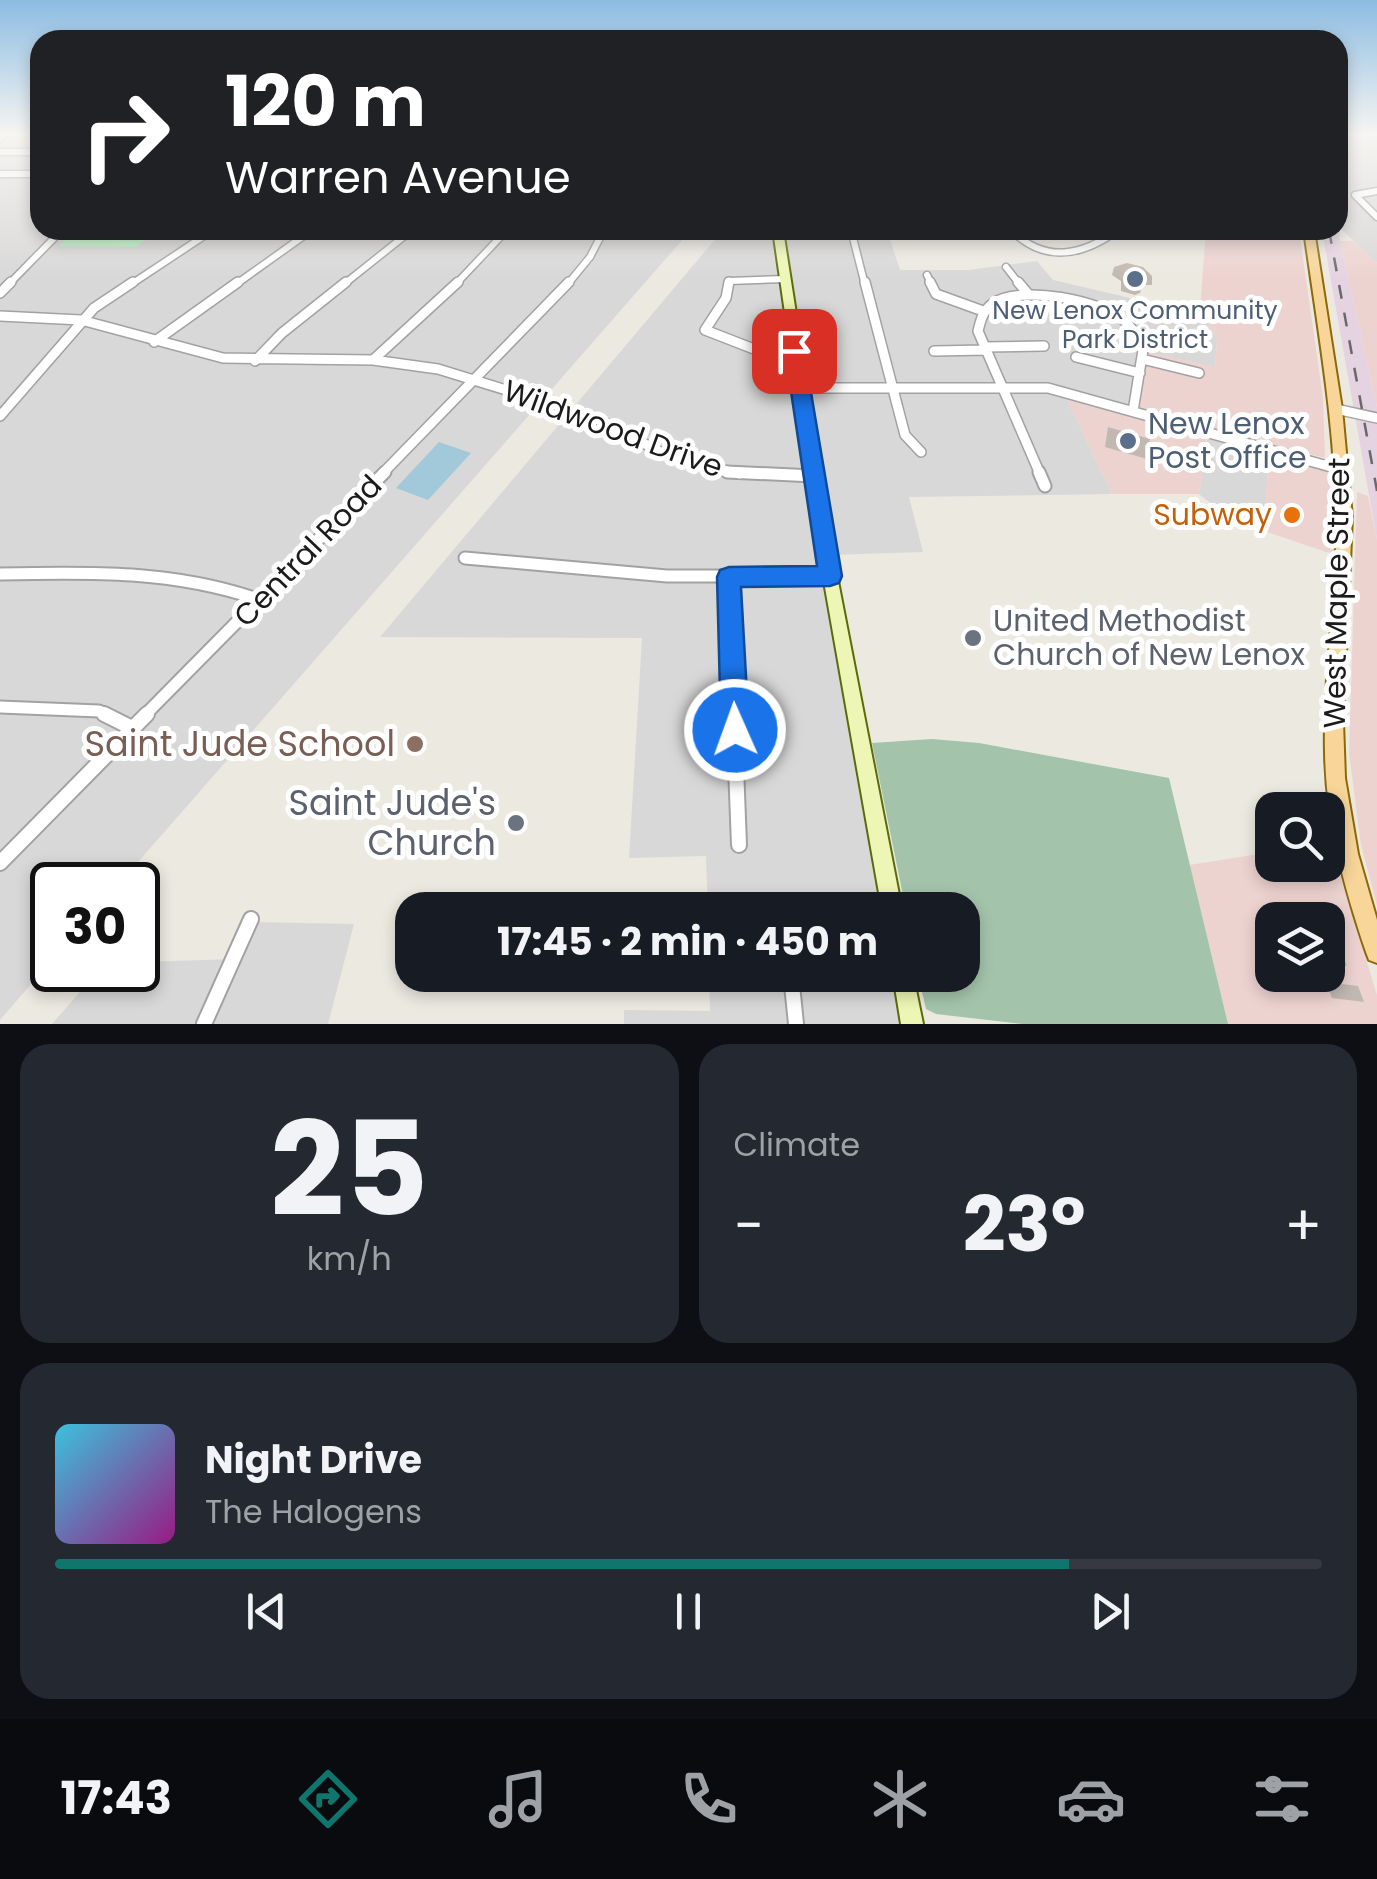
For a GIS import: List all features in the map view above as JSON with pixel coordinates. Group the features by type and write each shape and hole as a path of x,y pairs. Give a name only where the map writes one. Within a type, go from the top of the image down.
{"main road":[{"name":"West Maple Street","path":"1310,240 1342,470 1344,547 1336,662 1337,790 1354,876 1377,952"}],"street":[{"path":"1377,191 1354,195 1377,217"},
{"path":"0,293 52,240"},
{"path":"0,416 81,320 113,294 198,240"},
{"path":"154,342 298,240"},
{"path":"256,361 282,333 399,240"},
{"path":"373,360 480,263 500,240"},
{"name":"Central Road","path":"0,863 578,274 598,240"},
{"path":"779,240 830,576 889,892"},
{"path":"854,240 909,444 921,452"},
{"path":"1019,240 1034,250 1067,254 1090,249 1103,240"},
{"path":"1006,267 1028,295"},
{"path":"927,275 936,294 983,311"},
{"path":"785,279 728,281 726,298 705,330 754,349 794,351"},
{"path":"1045,486 978,331 983,311 1002,297 1028,295 1055,298 1120,318 1140,344 1142,359 1133,411"},
{"name":"Wildwood Drive","path":"0,316 81,320 206,356 256,361 373,360 476,379 594,417 664,454 695,464 738,474 814,476"},
{"path":"934,351 1044,346"},
{"path":"1076,357 1140,373"},
{"path":"1142,359 1199,373"},
{"path":"800,388 1048,388 1342,470"},
{"path":"1336,410 1377,418"},
{"path":"465,558 667,576 830,576"},
{"path":"0,574 168,573 260,600"},
{"path":"729,577 740,845"},
{"path":"0,707 99,710 134,729"},
{"path":"204,1024 251,918"},
{"path":"793,992 796,1024"},
{"path":"906,992 912,1024"}],"shaded area":[{"path":"0,183 30,183 30,240 682,240 138,862 30,862 30,985 0,1020"},
{"path":"1348,183 1377,183 1377,263 1348,236"},
{"path":"715,240 778,240 885,892 707,892 706,856 629,858 642,638 380,637"},
{"path":"781,240 890,240 900,270 968,270 1037,261 1053,280 1203,315 1217,339 1215,367 1131,409 1064,390 802,387"},
{"path":"1205,240 1300,240 1323,398 1325,458 1131,409 1140,350 1215,367 1217,339 1200,309"},
{"path":"1324,240 1340,240 1377,407 1377,540"},
{"path":"1340,241 1354,241 1377,263 1377,407"},
{"path":"1024,387 1064,393 1112,494 909,497 923,552 829,555 802,389"},
{"path":"1064,393 1208,433 1199,494 1112,494"},
{"path":"1208,433 1269,450 1264,531 1239,526 1199,494"},
{"path":"1269,450 1339,471 1341,557 1264,531"},
{"path":"1357,492 1368,496 1377,540 1377,906 1361,845 1349,753"},
{"path":"1255,855 1255,882 1342,882 1377,995 1377,1024 1228,1024 1189,865"},
{"path":"253,922 354,924 328,1024 52,1024 80,992 160,992 160,961 237,959"},
{"path":"709,992 901,992 907,1024 624,1024 624,1010 710,1011"}],"green space":[{"path":"65,240 145,240 136,247 59,246"},
{"path":"932,739 979,743 1169,778 1228,1024 1022,1024 936,1014 926,1009 922,992 980,992 980,892 902,892 872,743"}],"water":[{"path":"439,442 471,453 428,500 396,488"}],"building":[{"name":"New Lenox Community Park District","path":"1127,263 1143,267 1152,276 1152,285 1142,285 1135,295 1121,291 1121,281 1112,275 1114,267"},
{"name":"New Lenox Post Office","path":"1108,427 1150,439 1149,443 1159,446 1159,457 1148,454 1147,459 1105,447"},
{"path":"1345,984 1358,986 1364,1002 1332,998 1330,992 1345,992"}],"railway":[{"path":"1331,240 1377,491"}],"place":[{"name":"New Lenox Community Park District","path":"1135,279"},
{"name":"New Lenox Post Office","path":"1128,441"},
{"name":"Subway","path":"1292,515"},
{"name":"United Methodist Church of New Lenox","path":"973,638"},
{"name":"Saint Jude School","path":"415,744"},
{"name":"Saint Jude's Church","path":"516,823"}],"route":[{"path":"735,730 729,577 830,576 794,351"}]}
